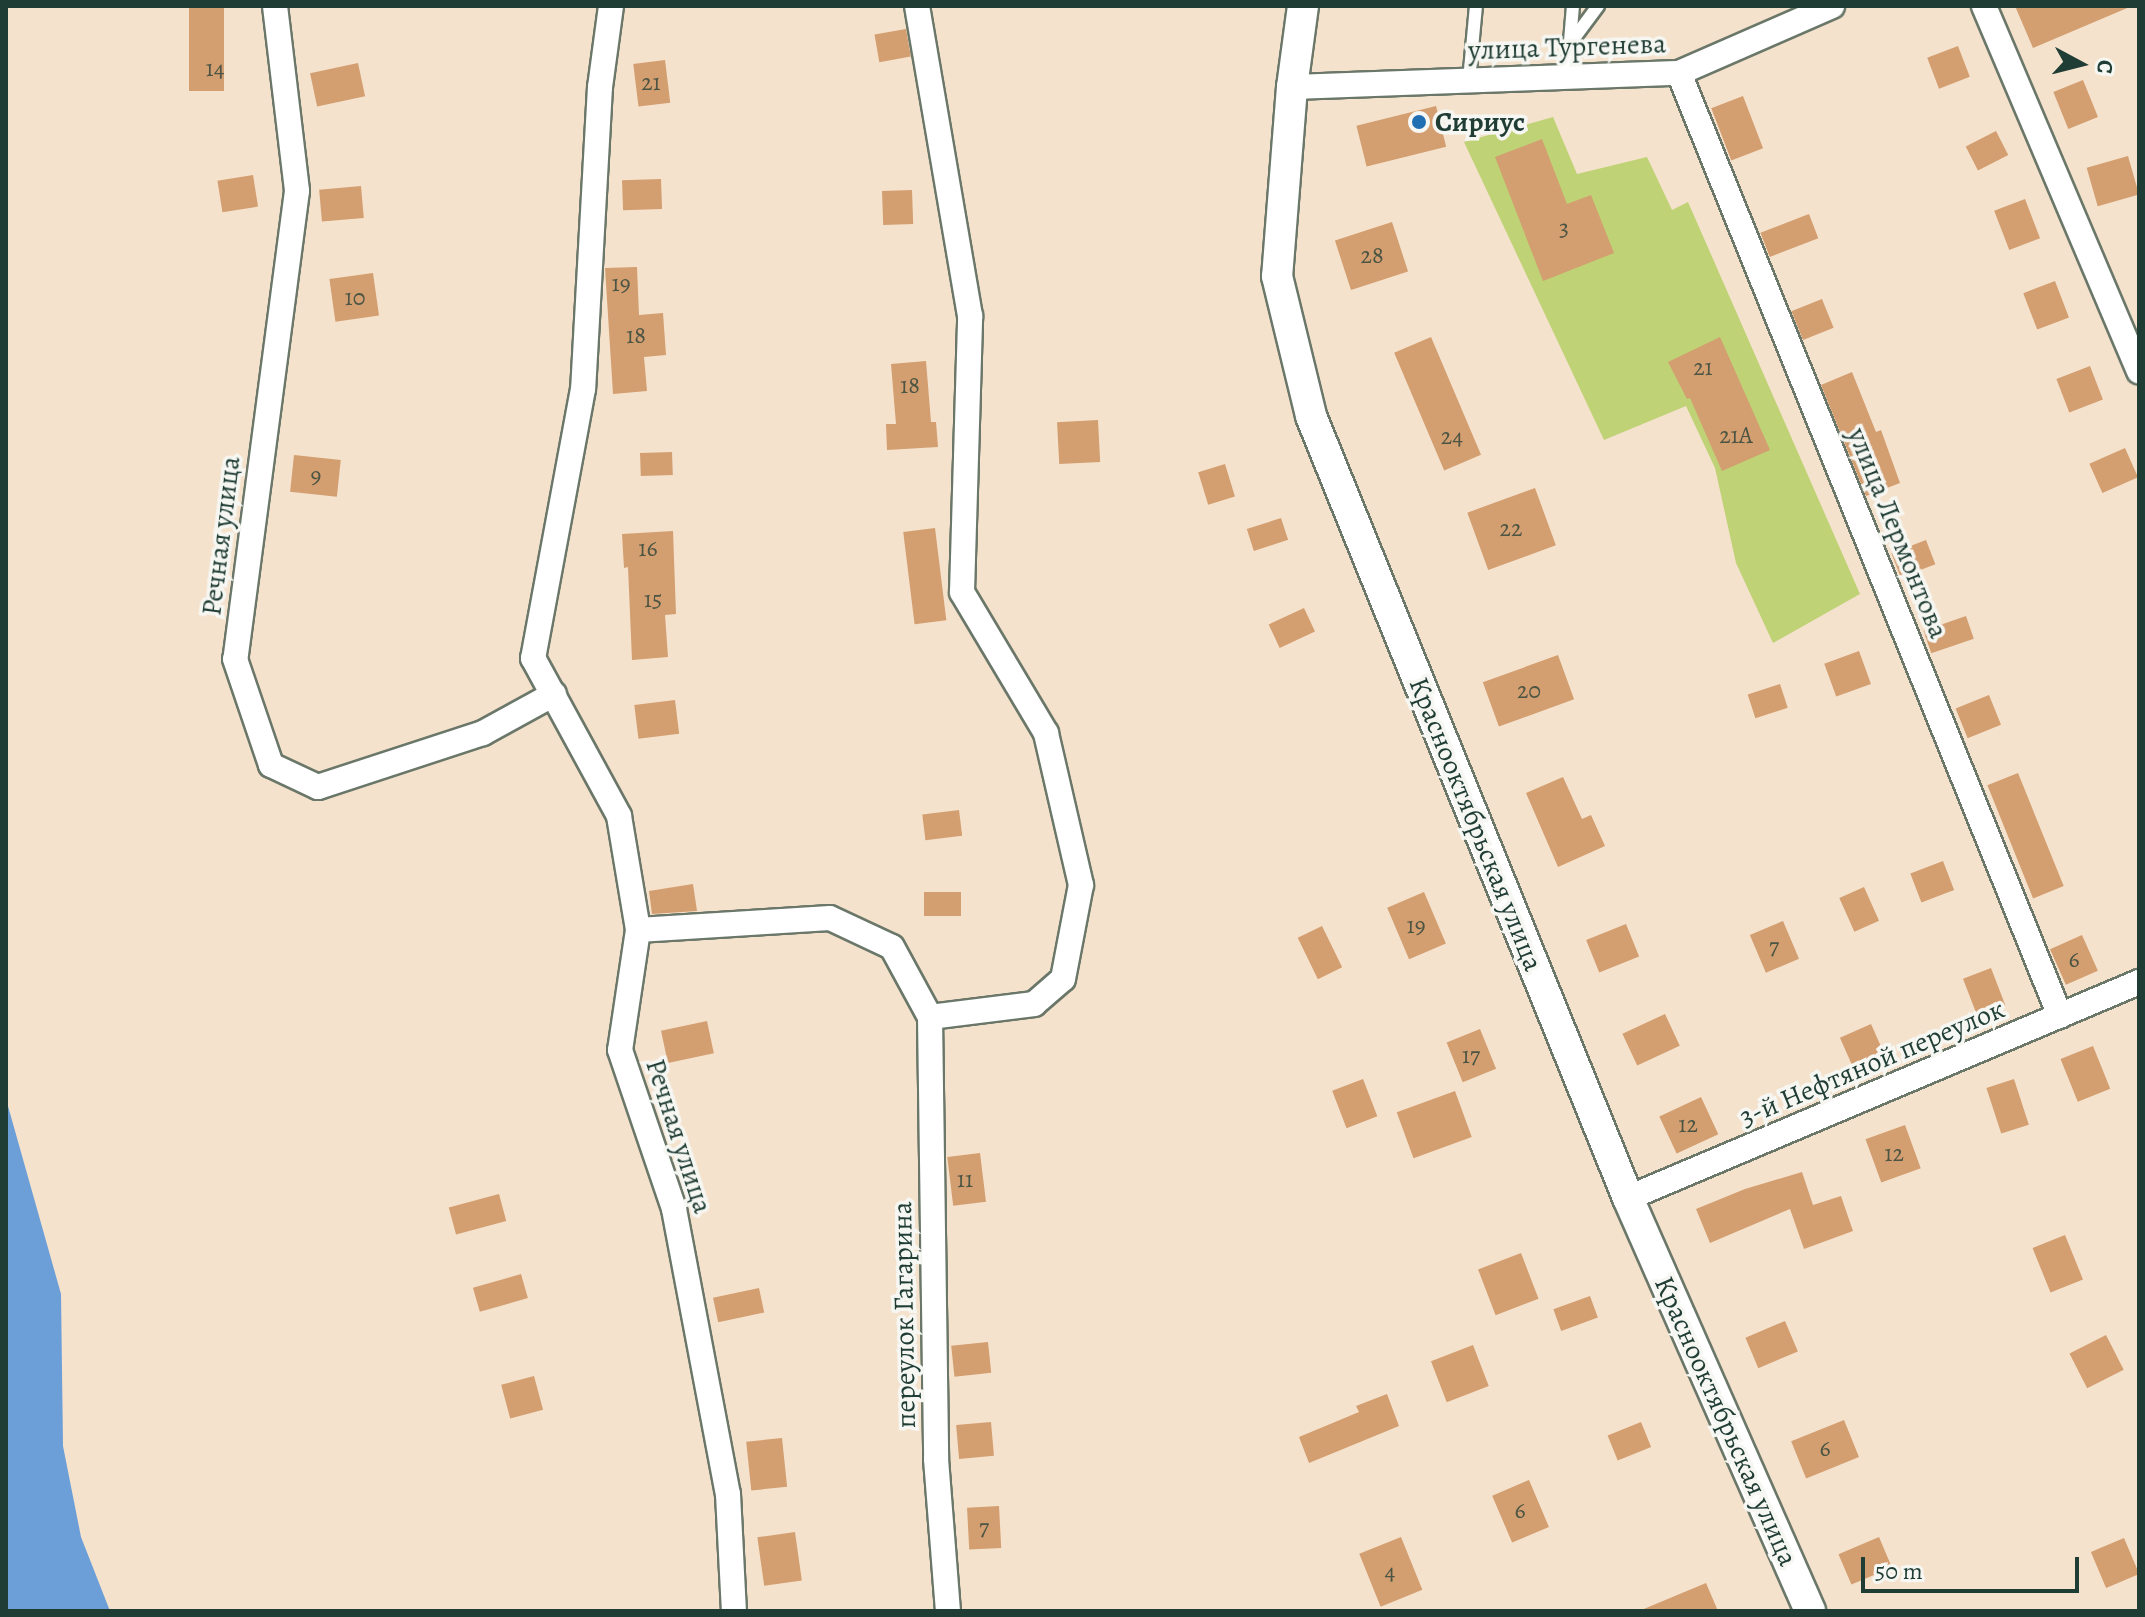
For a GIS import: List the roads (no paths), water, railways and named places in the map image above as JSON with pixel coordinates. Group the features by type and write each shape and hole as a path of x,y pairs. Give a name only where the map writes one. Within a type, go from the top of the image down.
{"street":[{"name":"Речная улица","path":"275,6 297,191 235,659 271,765 318,787 483,733 554,694"},
{"name":"Речная улица","path":"611,6 600,87 583,389 533,658 619,816 638,930 620,1050 674,1209 728,1494 734,1611"},
{"path":"638,930 830,918 892,947 930,1017 1034,1004 1063,979 1081,885 1046,733 962,592 970,316 917,6"},
{"name":"Краснооктябрьская улица","path":"1303,6 1292,87 1277,276 1311,416 1628,1198 1810,1611"},
{"name":"улица Тургенева","path":"1292,87 1679,73 1832,6"},
{"path":"1984,6 2139,371"},
{"name":"улица Лермонтова","path":"1679,73 2060,1016"},
{"name":"3-й Нефтяной переулок","path":"1628,1198 2139,982"},
{"name":"переулок Гагарина","path":"930,1017 936,1459 948,1611"}],"lane":[{"path":"1469,81 1476,6"},
{"path":"1567,77 1573,6"},
{"path":"1569,45 1598,6"}],"water":[{"path":"6,1099 61,1294 63,1446 81,1537 110,1611 6,1611"}],"place":[{"name":"Сириус","path":"1419,122"}]}
